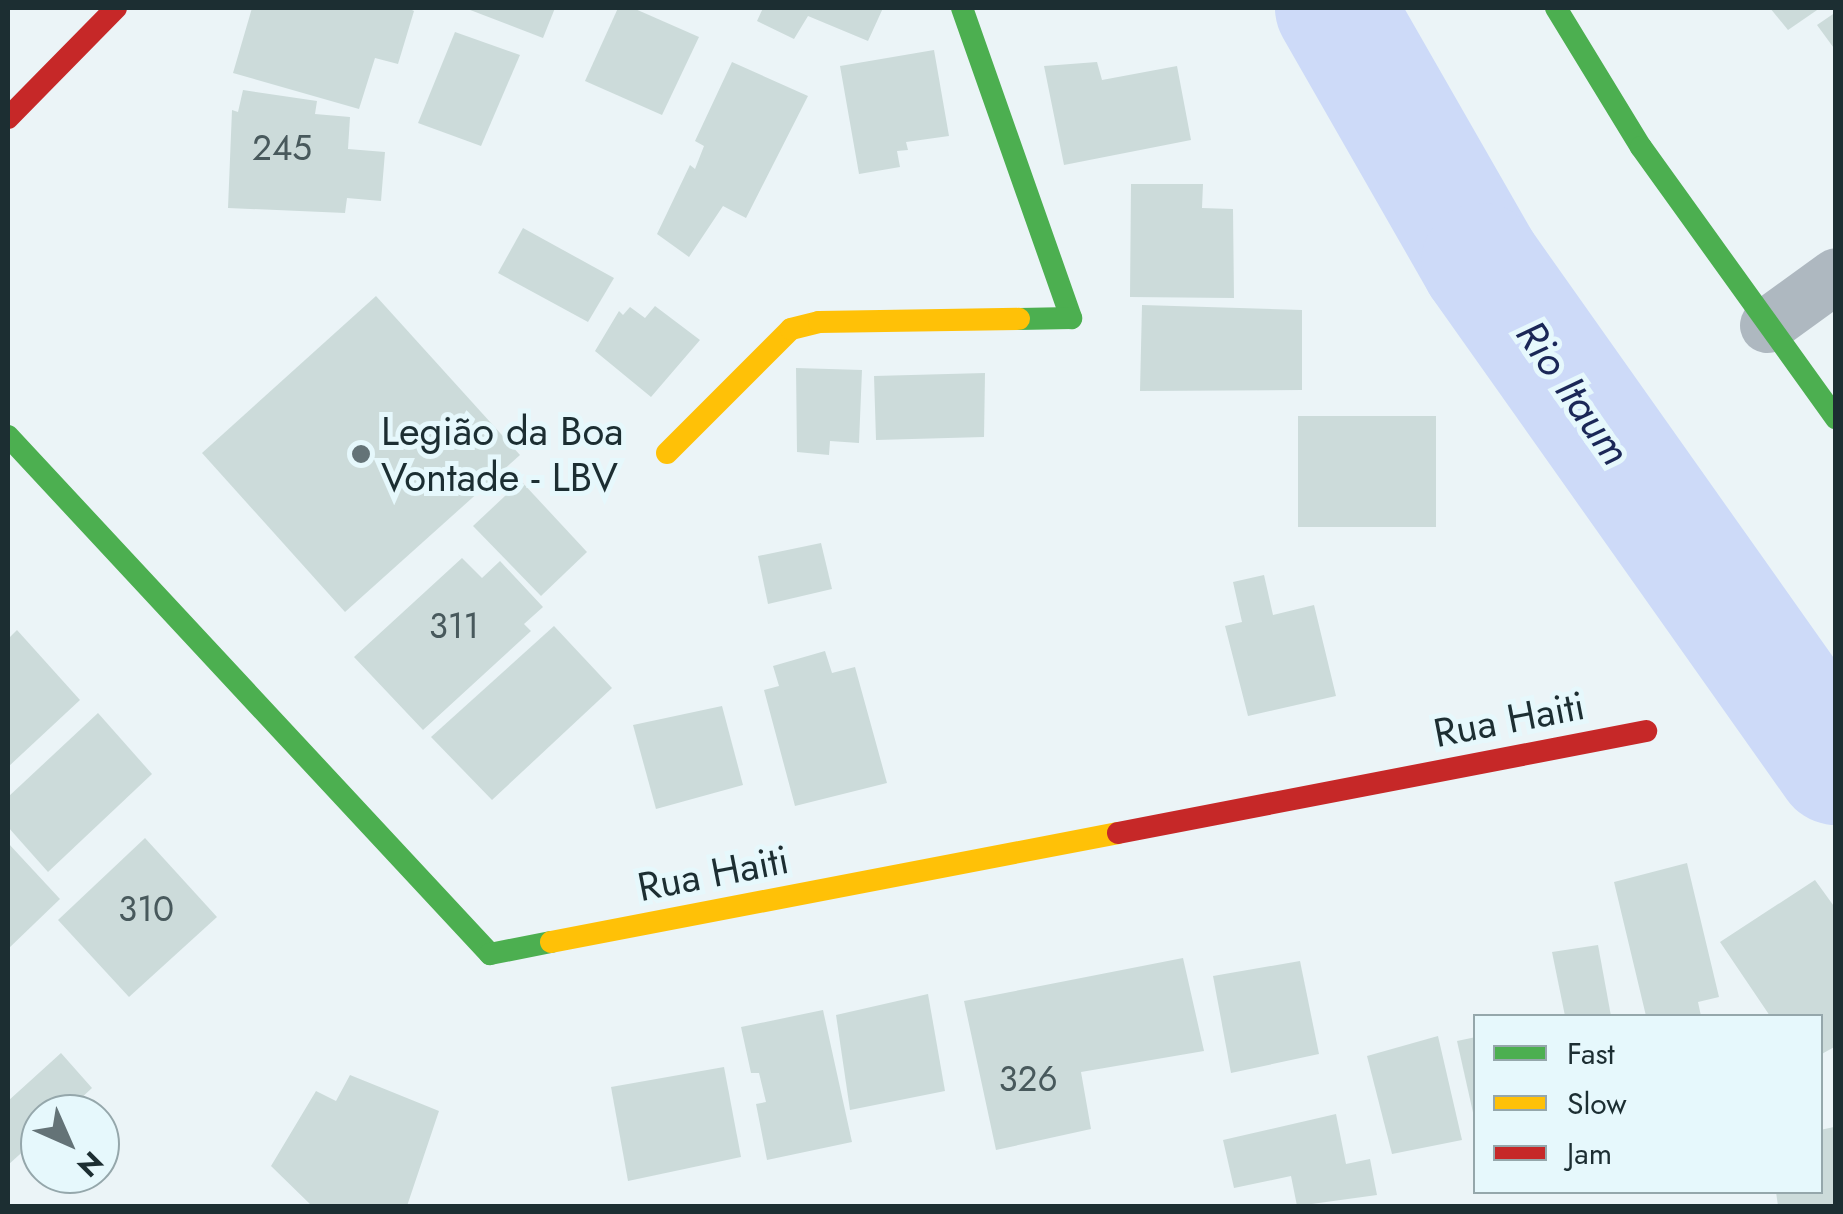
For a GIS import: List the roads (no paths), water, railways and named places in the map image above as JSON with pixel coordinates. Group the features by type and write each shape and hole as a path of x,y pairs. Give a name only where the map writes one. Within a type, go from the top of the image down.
{"street":[{"path":"8,118 116,8"},
{"path":"666,454 766,347 791,329 820,322 1071,318 962,8"},
{"path":"1556,8 1640,147 1836,418"},
{"path":"1767,325 1836,276"},
{"name":"Rua Haiti","path":"8,436 490,954 1646,731"}],"waterway":[{"name":"Rio Itaum","path":"1335,8 1481,263 1836,765"}],"place":[{"name":"Legião da Boa Vontade - LBV","path":"361,454"}]}
